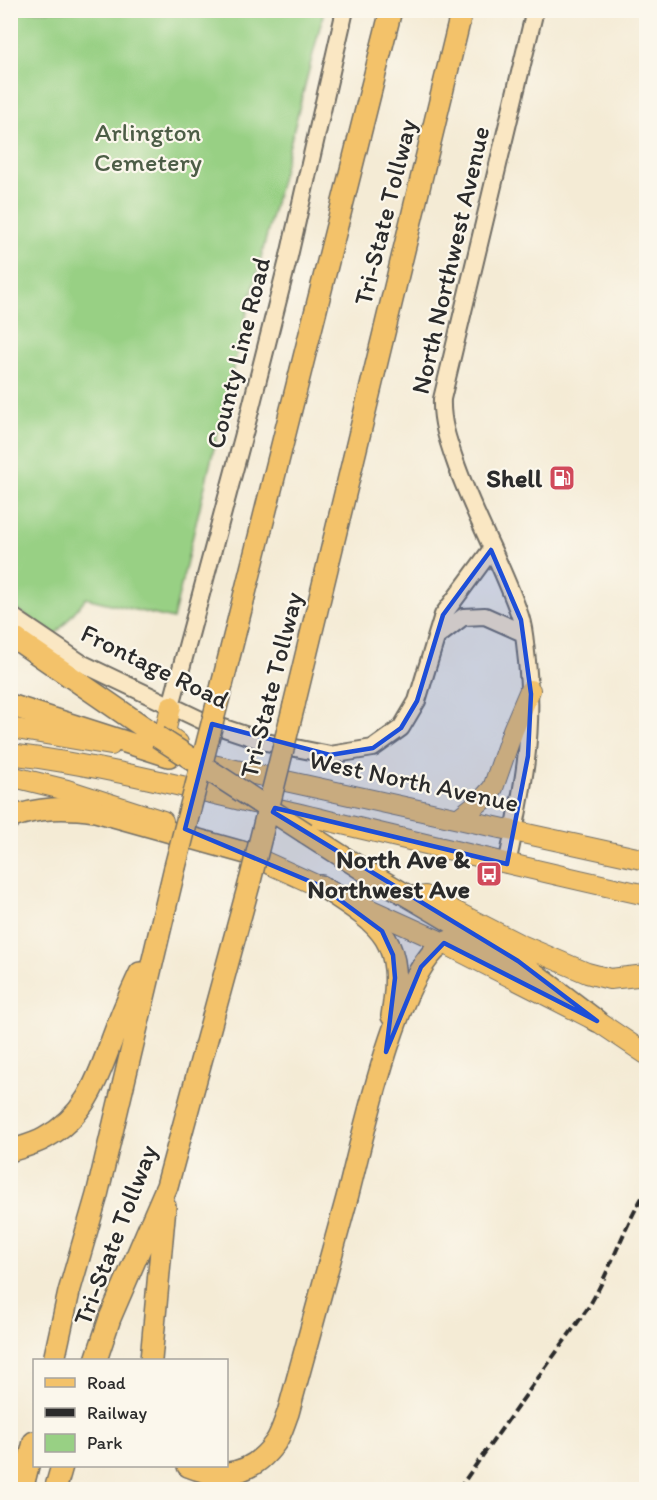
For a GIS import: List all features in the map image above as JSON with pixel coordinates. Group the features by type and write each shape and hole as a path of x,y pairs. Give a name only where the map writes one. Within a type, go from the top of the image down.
{"highway":[{"name":"Tri-State Tollway","path":"54,1359 69,1292 97,1195 175,867 391,10"},
{"name":"Tri-State Tollway","path":"96,1359 110,1318 167,1186 250,881 462,10"},
{"path":"10,635 169,745 306,829 362,869 518,961 597,1021"},
{"path":"10,705 169,745"},
{"path":"10,818 45,808 69,807 95,811 249,854"},
{"path":"321,886 373,922 388,941 393,955 395,978 394,1002 386,1052"},
{"path":"10,1151 45,1138 72,1118 90,1095 105,1063 117,1025 164,917"},
{"path":"190,1467 203,1472 221,1474 240,1472 258,1461 275,1443 288,1413 386,1052 399,1015 421,966 444,943 472,941 494,946"},
{"path":"151,1359 167,1186"},
{"path":"22,1490 33,1446"},
{"path":"55,1490 62,1467"}],"main road":[{"path":"459,818 493,788 530,690"},
{"path":"169,745 165,733 171,706"},
{"name":"West North Avenue","path":"10,729 169,745 459,818 646,860"},
{"path":"10,754 162,782 646,895"},
{"path":"10,776 123,807 249,854 444,943 597,1021 646,1053"},
{"path":"306,829 413,889 538,953 587,973 610,979 646,975"}],"street":[{"name":"County Line Road","path":"171,706 249,416 289,256 345,10"},
{"name":"North Northwest Avenue","path":"507,864 528,756 530,690 523,633 512,594 467,498 445,433 442,399 534,10"},
{"name":"Frontage Road","path":"10,615 81,663 203,721 266,742 330,755 373,748 401,728 417,701 443,615 491,550"},
{"path":"437,637 463,617 485,616 523,633"}],"highlighted area":[{"path":"491,550 521,620 531,694 528,756 507,864 275,808 273,812 518,961 597,1021 444,943 421,967 386,1052 395,978 393,955 382,931 321,886 185,829 212,724 330,755 373,748 401,728 417,701 443,615"}],"green space":[{"name":"Arlington Cemetery","path":"10,11 324,11 239,344 173,619 86,598 55,635 11,605"}],"railway":[{"path":"458,1490 588,1308 646,1191"}],"place":[{"name":"Shell","path":"562,478"},
{"name":"North Ave & Northwest Ave","path":"489,874"}]}
